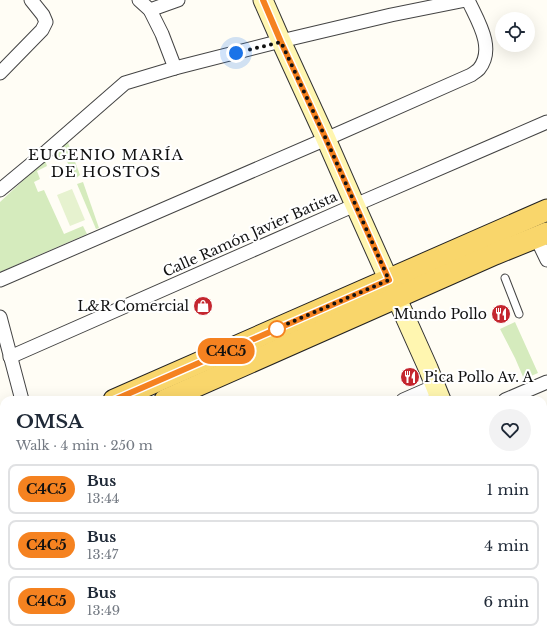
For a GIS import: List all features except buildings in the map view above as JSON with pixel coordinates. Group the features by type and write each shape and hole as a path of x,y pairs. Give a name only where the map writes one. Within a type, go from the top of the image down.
{"main road":[{"path":"263,0 438,393"},
{"path":"124,396 393,289 538,226"},
{"path":"173,396 393,289"}],"street":[{"path":"0,73 42,30 46,22 43,15 31,0"},
{"path":"139,0 150,10 162,34 175,68"},
{"path":"150,10 178,0"},
{"path":"0,190 125,83 175,68 281,42 467,0 484,33 486,50 484,59 479,69 471,75 0,280"},
{"name":"Calle Ramón Javier Batista","path":"10,357 547,122"},
{"path":"538,226 547,260"},
{"path":"0,317 21,396"},
{"path":"526,396 547,382"},
{"path":"423,396 438,393"}],"lane":[{"path":"505,278 519,314"}],"green space":[{"path":"67,140 80,175 75,179 64,155 56,159 53,152"},
{"path":"45,160 47,166 37,171 40,179 34,182 38,192 44,190 64,234 83,226 87,234 0,272 0,202"},
{"path":"83,182 99,228 96,229 77,184"},
{"path":"72,189 85,220 70,226 57,195"},
{"path":"515,322 538,373 524,379 500,329"}],"bus line":[{"name":"C4C5","path":"123,396 389,280 263,0"}],"place":[{"name":"L&R Comercial","path":"203,306"},
{"name":"Mundo Pollo","path":"501,314"},
{"name":"Pica Pollo Av. A","path":"410,377"}],"district":[{"name":"EUGENIO MARÍA DE HOSTOS","path":"106,162"}],"route":[{"path":"236,53 281,42 389,280 273,330 277,329"}]}
